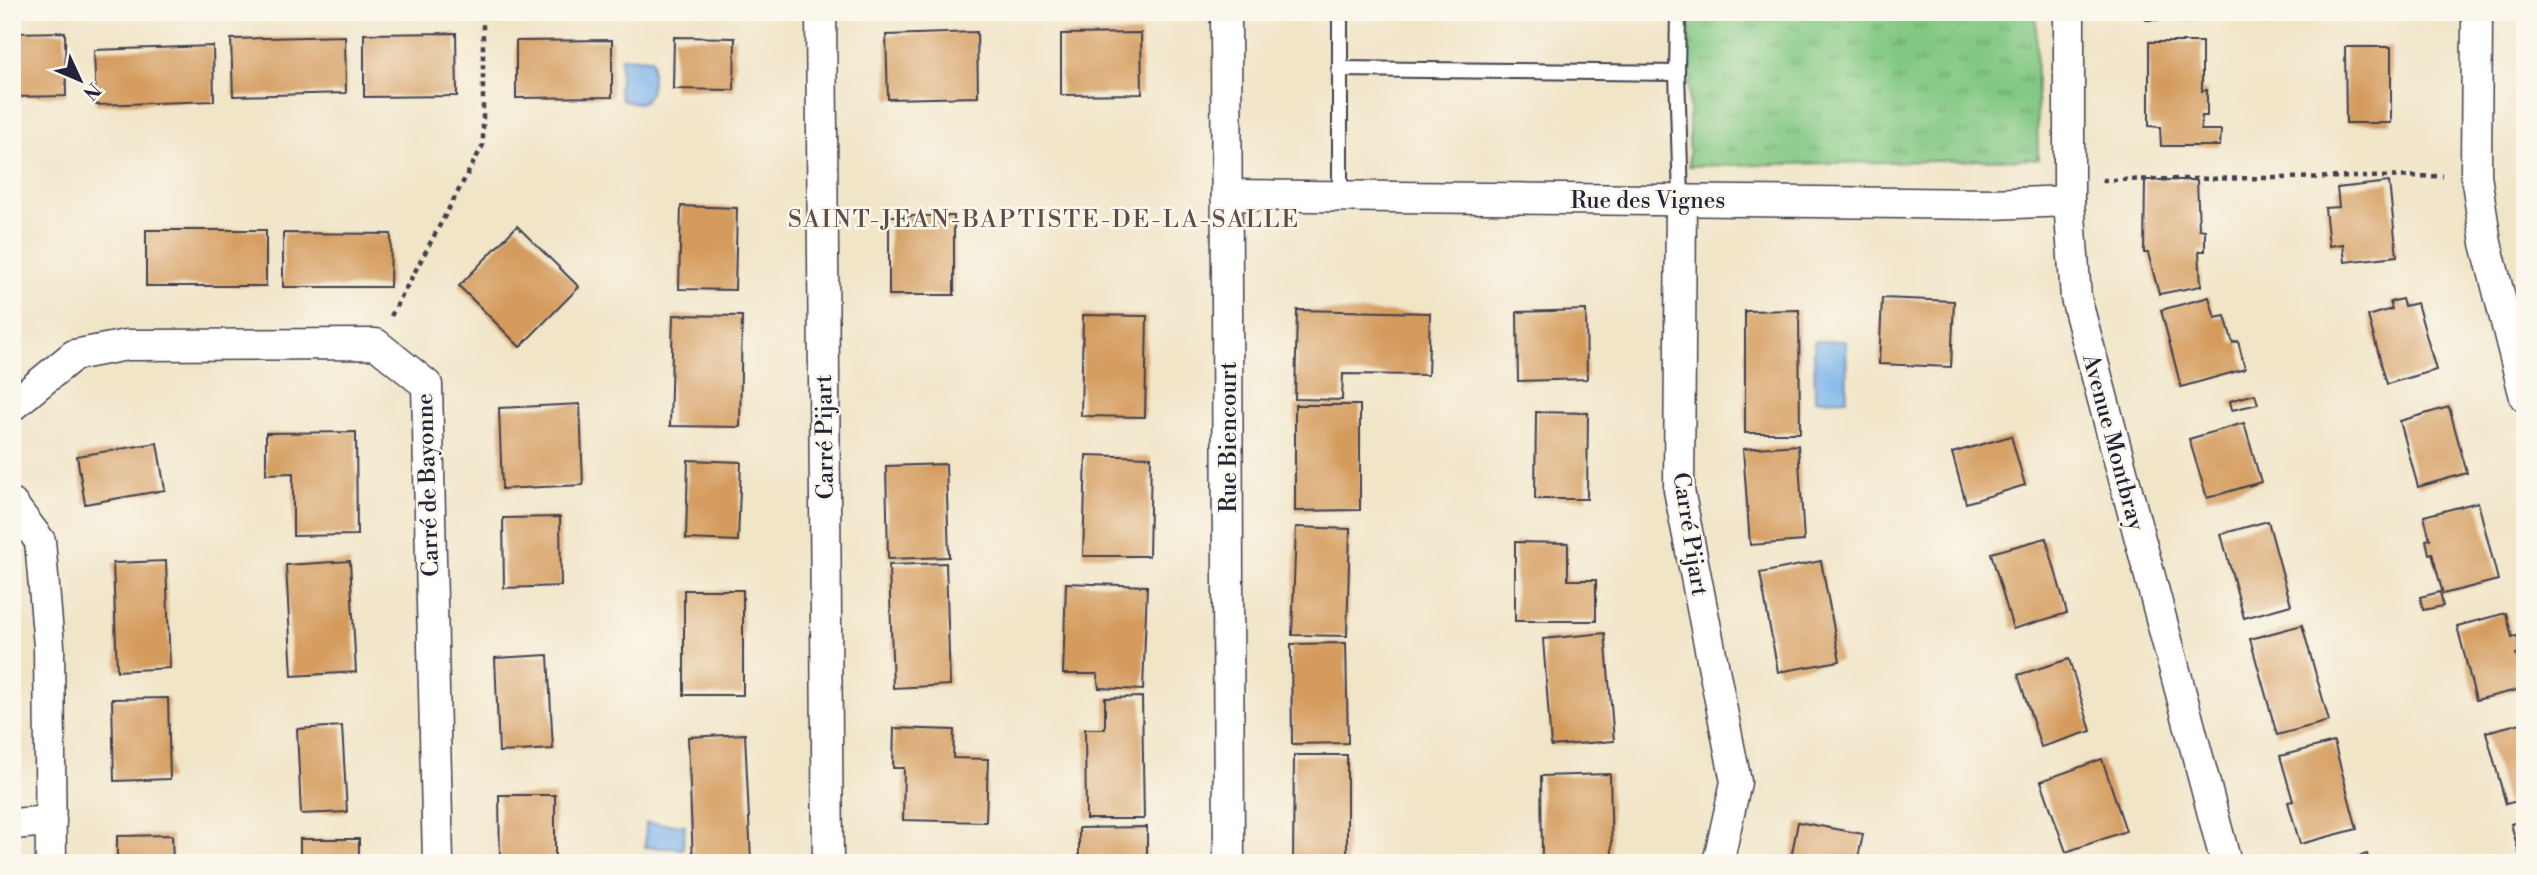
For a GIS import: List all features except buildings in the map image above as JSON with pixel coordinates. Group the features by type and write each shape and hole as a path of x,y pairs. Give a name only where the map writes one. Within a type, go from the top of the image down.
{"street":[{"name":"Carré Pijart","path":"821,12 828,863"},
{"name":"Rue Biencourt","path":"1226,12 1229,863"},
{"name":"Avenue Montbray","path":"2069,12 2070,191 2076,298 2226,863"},
{"path":"2477,12 2476,175 2486,243 2525,397"},
{"name":"Rue des Vignes","path":"1227,195 1991,204 2070,191"},
{"name":"Carré Pijart","path":"1681,199 1679,490 1736,782 1718,863"},
{"path":"12,406 74,355 127,345 376,344"},
{"name":"Carré de Bayonne","path":"376,344 427,385 438,863"},
{"path":"12,503 40,541 49,646 51,863"},
{"path":"12,824 51,821"}],"lane":[{"path":"1340,12 1340,198"},
{"path":"1678,12 1681,199"},
{"path":"1339,69 1677,72"}],"path":[{"path":"376,344 482,145 483,12"},
{"path":"2070,191 2476,175"}],"green space":[{"path":"1689,12 2036,12 2038,159 1689,166"}],"water":[{"path":"621,57 652,59 650,93 641,102 622,100 619,92"},
{"path":"1814,341 1846,341 1847,399 1815,400"},
{"path":"646,823 685,825 683,849 645,847"}],"district":[{"name":"SAINT-JEAN-BAPTISTE-DE-LA-SALLE","path":"1044,219"}]}
